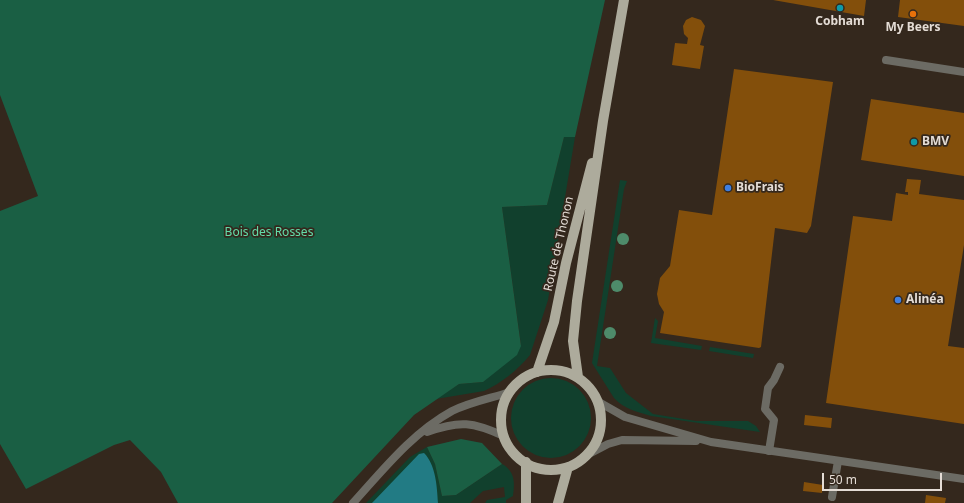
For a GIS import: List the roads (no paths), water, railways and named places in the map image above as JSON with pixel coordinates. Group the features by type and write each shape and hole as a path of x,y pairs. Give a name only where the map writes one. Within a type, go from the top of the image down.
{"main road":[{"name":"Route de Thonon","path":"578,377 573,341 603,121 624,0"},
{"name":"Route de Thonon","path":"537,372 554,322 566,263 603,121"},
{"path":"558,370 578,377 592,390 601,414 600,432 593,448 578,462 557,470 544,469 526,462 514,453 504,436 502,411 510,392 519,382 537,372 558,370"},
{"path":"526,462 526,503"},
{"path":"558,503 568,467"}],"street":[{"path":"886,60 964,72"},
{"path":"769,451 774,420 765,410 768,388 780,367"},
{"path":"353,503 397,454 419,435 452,411 510,392"},
{"path":"597,400 625,417 711,442 964,479"},
{"path":"419,435 448,425 462,424 478,425 504,436"},
{"path":"587,455 608,444 622,440 711,442"},
{"path":"832,497 838,461"}],"water":[{"path":"424,453 433,470 438,503 372,503 419,454"}],"place":[{"name":"Cobham","path":"840,8"},
{"name":"My Beers","path":"913,14"},
{"name":"BMV","path":"914,142"},
{"name":"BioFrais","path":"728,188"},
{"name":"Alinéa","path":"898,300"}],"park label":[{"name":"Bois des Rosses","path":"269,233"}]}
